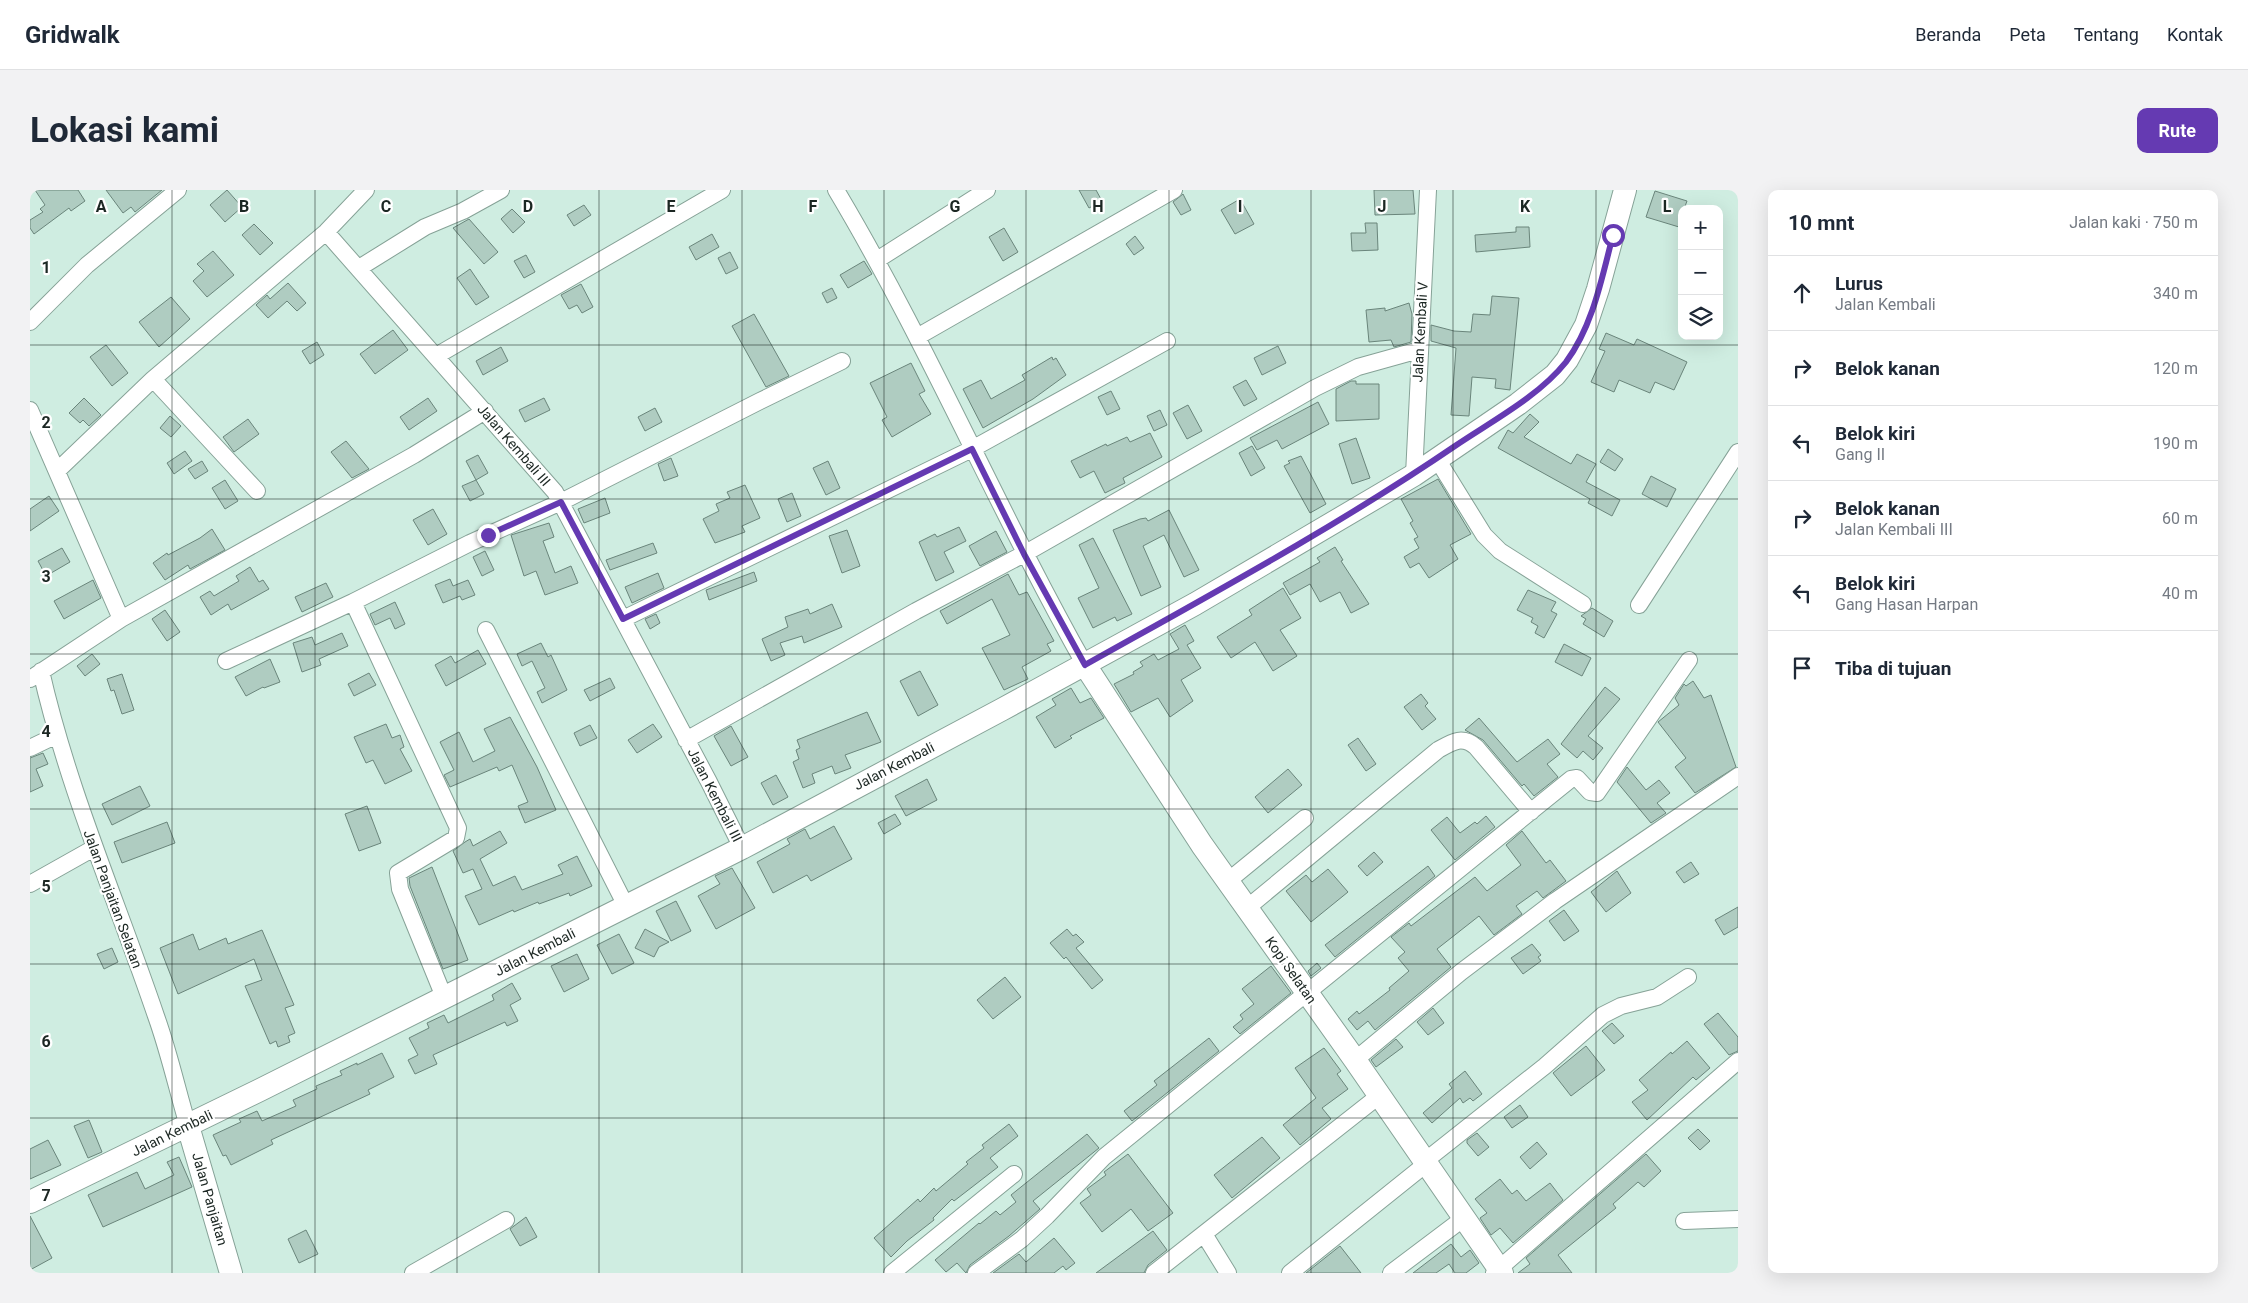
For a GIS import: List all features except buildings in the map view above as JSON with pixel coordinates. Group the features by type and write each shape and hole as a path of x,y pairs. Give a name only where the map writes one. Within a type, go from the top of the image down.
{"street":[{"path":"30,322 87,265 178,190"},
{"path":"57,471 153,379 326,232 366,190"},
{"path":"359,268 425,227 463,211 502,190"},
{"path":"436,356 722,190"},
{"path":"836,190 878,260 1024,554 1085,665"},
{"path":"878,260 988,190"},
{"path":"917,337 1174,190"},
{"name":"Jalan Kembali V","path":"1414,475 1428,190"},
{"name":"Jalan Kembali","path":"30,1202 188,1126 742,848 1085,665 1219,590 1414,475 1518,404 1554,375 1567,360 1586,326 1625,190"},
{"name":"Jalan Kembali III","path":"326,232 533,466 561,502 742,848"},
{"path":"623,619 972,449 1167,341"},
{"path":"686,740 916,611 1024,554 1315,388 1358,367 1419,350"},
{"path":"226,661 353,602 470,543 561,502 760,400 842,361"},
{"path":"153,379 257,491"},
{"path":"30,410 121,619"},
{"path":"35,675 121,619 414,455 484,411"},
{"path":"1639,605 1738,452"},
{"path":"1437,459 1484,535 1500,550 1583,604"},
{"path":"353,602 458,828 456,838 398,873 400,889 444,997"},
{"path":"486,630 626,906"},
{"path":"976,1273 1022,1239 1104,1157 1574,778 1581,781 1590,792 1596,792 1689,660"},
{"name":"Kopi Selatan","path":"1085,665 1228,881 1380,1095 1464,1218 1498,1272"},
{"name":"Jalan Panjaitan Selatan","path":"35,675 94,848 157,1019 188,1126"},
{"path":"30,748 57,735"},
{"path":"1247,908 1438,750 1454,740 1470,742 1476,747 1531,812"},
{"path":"1355,1060 1461,972 1555,901 1738,776"},
{"path":"1228,881 1305,818"},
{"path":"30,884 94,848"},
{"path":"1290,1273 1545,1066 1603,1015 1621,1006 1658,997 1688,977"},
{"path":"1498,1272 1738,1061"},
{"path":"1154,1273 1380,1095"},
{"name":"Jalan Panjaitan","path":"188,1126 231,1273"},
{"path":"892,1273 1014,1174"},
{"path":"1391,1273 1464,1218"},
{"path":"1684,1221 1738,1219"},
{"path":"413,1273 506,1220"},
{"path":"1204,1234 1228,1273"}],"route":[{"path":"488,535 561,502 623,619 972,449 1024,554 1085,665 1227,586 1414,475 1518,404 1554,375 1567,360 1586,326 1613,235"}]}
